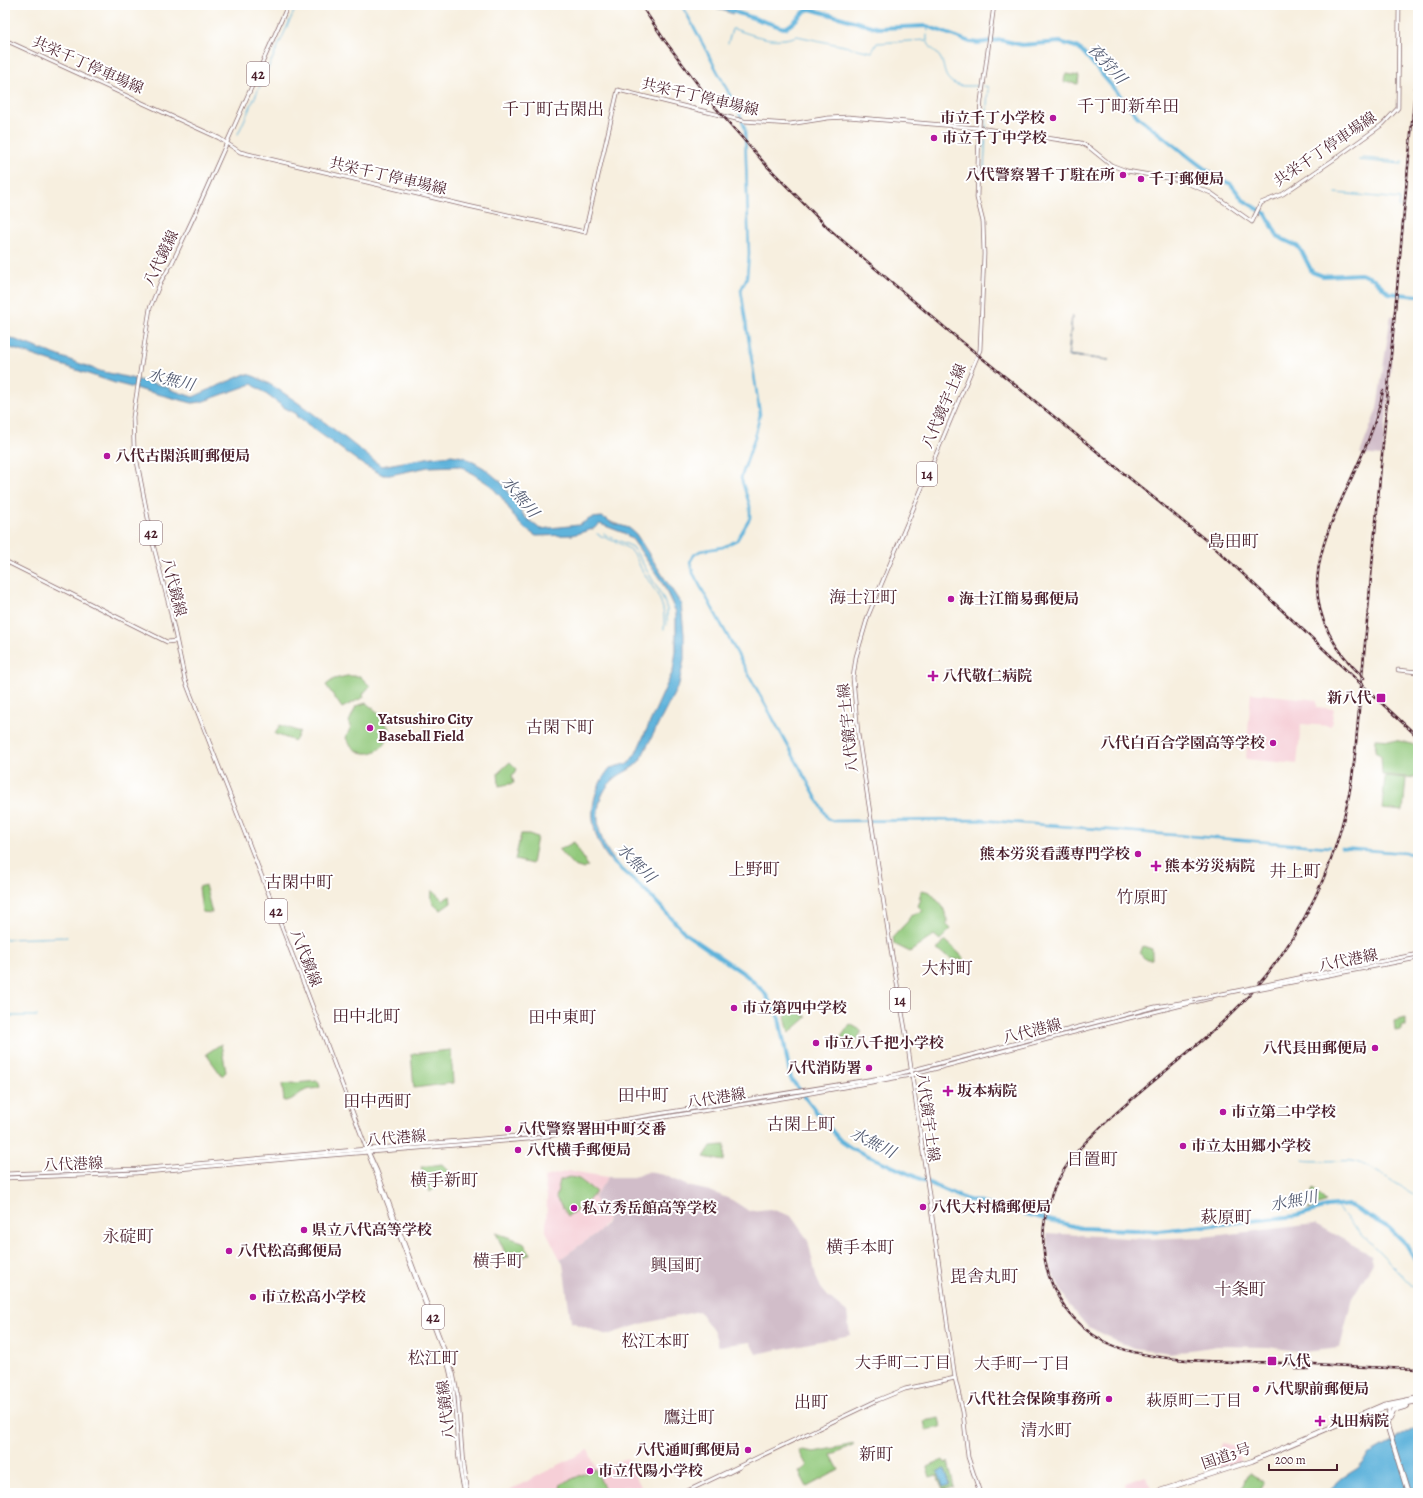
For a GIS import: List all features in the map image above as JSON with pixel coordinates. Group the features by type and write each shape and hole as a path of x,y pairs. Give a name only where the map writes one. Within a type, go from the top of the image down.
{"highway":[{"name":"国道3号","path":"1153,1493 1252,1461 1373,1408 1417,1400"},
{"path":"1387,1425 1390,1415 1394,1410 1417,1400"},
{"name":"国道3号","path":"1160,1493 1252,1463 1390,1405"},
{"path":"1390,1405 1387,1425 1408,1493"},
{"path":"1367,1415 1381,1416 1389,1432"}],"main road":[{"name":"八代鏡線","path":"288,5 227,143 150,308 133,417 134,446 152,544 189,690 368,1151 451,1374 455,1397 460,1467 466,1493"},
{"name":"14","path":"980,128 983,86 994,5"},
{"name":"共栄千丁停車場線","path":"5,40 219,138 240,152 585,232 618,90 744,121 790,124 835,117 848,117 980,128 1081,143 1090,148 1111,166 1127,171 1179,180 1211,193 1252,222 1261,203 1283,194 1371,133 1387,121 1398,108 1398,5"},
{"name":"八代鏡宇土線","path":"955,1378 911,1073 870,816 854,703 853,678 856,657 868,616 980,350 984,254 982,222 977,198 980,128"},
{"path":"5,561 167,642 176,641"},
{"path":"1398,670 1418,672"},
{"name":"八代港線","path":"6,1178 136,1173 528,1136 788,1096 911,1073 1211,998 1418,954"},
{"name":"八代港線","path":"911,1073 1155,1007 1418,958"},
{"name":"八代港線","path":"5,1174 137,1169 368,1151"},
{"name":"14","path":"955,1378 963,1412 968,1457 980,1493"},
{"path":"683,1493 892,1394 955,1378"},
{"path":"688,1493 781,1446"}],"shaded area":[{"path":"1391,315 1395,316 1383,456 1360,454 1377,409"},
{"name":"八代白百合学園高等学校","path":"1251,693 1317,700 1317,707 1334,709 1331,726 1301,724 1297,764 1246,759"},
{"name":"私立秀岳館高等学校","path":"569,1171 608,1177 594,1198 608,1219 599,1232 560,1259 546,1231 547,1197 544,1179 545,1177"},
{"path":"648,1172 664,1175 688,1186 710,1191 732,1200 749,1211 771,1209 791,1216 808,1240 816,1277 821,1288 830,1299 847,1313 850,1335 756,1354 750,1342 719,1346 714,1332 699,1311 641,1324 607,1335 571,1322 563,1264 560,1259 599,1232 606,1224 608,1219 594,1198 608,1177 633,1177"},
{"path":"1315,1224 1364,1251 1371,1256 1373,1263 1352,1298 1340,1348 1304,1352 1268,1347 1217,1346 1171,1353 1135,1348 1121,1343 1087,1326 1069,1305 1052,1272 1046,1233 1145,1239 1203,1237"},
{"path":"1222,1444 1235,1447 1234,1449 1237,1450 1240,1461 1219,1468 1215,1458 1219,1456"},
{"name":"市立代陽小学校","path":"588,1450 596,1468 606,1463 608,1465 627,1458 644,1493 504,1493"},
{"path":"1146,1476 1151,1491 1143,1493 1128,1493 1124,1483"}],"green space":[{"path":"1065,75 1079,76 1078,84 1064,82"},
{"path":"347,676 360,676 370,686 363,694 364,697 342,708 326,685 334,679"},
{"name":"Yatsushiro City Baseball Field","path":"366,703 380,714 379,716 390,729 388,738 384,745 371,753 358,751 351,746 346,738 351,726 349,722 356,706"},
{"path":"280,725 300,732 295,741 275,734"},
{"path":"1376,739 1403,742 1418,747 1418,778 1382,775 1381,756 1375,751"},
{"path":"510,762 517,769 512,775 514,783 499,786 498,773"},
{"path":"1385,776 1406,778 1403,811 1382,809"},
{"path":"521,834 529,834 537,837 532,864 515,860"},
{"path":"574,842 588,866 584,869 574,866 559,850"},
{"path":"205,885 212,913 202,912 199,887"},
{"path":"432,890 443,900 450,896 451,903 441,910 438,908 432,902"},
{"path":"922,890 930,892 943,907 948,922 946,924 951,929 940,940 934,935 910,952 894,944 893,937 908,921 910,916 923,911 918,906 921,899 919,898"},
{"path":"945,940 964,958 962,960 952,959 937,950"},
{"path":"1143,946 1152,949 1152,959 1145,959 1140,954"},
{"path":"792,1008 807,1017 789,1033 785,1017"},
{"path":"1405,1018 1405,1026 1401,1026 1401,1030 1395,1031 1394,1021"},
{"path":"850,1024 862,1031 854,1044 841,1037"},
{"path":"221,1044 226,1072 222,1076 206,1054"},
{"path":"451,1050 453,1083 414,1088 411,1054"},
{"path":"318,1081 320,1087 306,1090 292,1099 284,1101 282,1084"},
{"path":"725,1145 724,1161 704,1157 711,1146"},
{"path":"442,1164 451,1173 430,1192 421,1167"},
{"path":"570,1177 579,1179 596,1192 587,1202 568,1216 556,1198 560,1180"},
{"path":"1313,1189 1327,1202 1308,1209 1313,1203 1314,1195 1311,1194"},
{"path":"496,1233 523,1242 530,1254 510,1263"},
{"path":"939,1418 941,1427 926,1430 924,1421"},
{"path":"854,1444 853,1446 831,1455 839,1470 807,1487 799,1472 807,1466 799,1451 803,1450 814,1452"},
{"path":"943,1460 945,1463 948,1462 954,1487 943,1490 937,1475 930,1477 927,1467"},
{"path":"595,1469 605,1489 598,1493 563,1493 560,1489 561,1484"},
{"path":"1249,1473 1262,1480 1264,1483 1258,1493 1237,1493 1244,1485"}],"water":[{"path":"707,5 736,6 733,14"},
{"path":"1072,316 1069,355 1109,360 1068,356"},
{"path":"5,336 100,371 169,387 169,389 193,397 245,374 273,386 334,429 381,466 432,457 451,455 464,457 484,468 501,482 525,517 540,529 579,525 591,518 602,517 613,523 629,528 636,534 681,604 684,634 684,659 679,684 640,760 634,766 613,780 605,789 601,799 598,810 600,832 609,853 616,862 614,865 605,854 595,830 593,804 596,792 610,768 629,763 636,753 673,671 676,651 676,612 662,582 633,540 624,533 600,524 593,529 572,535 536,536 518,522 502,498 490,485 464,468 457,466 428,467 390,475 383,475 362,464 296,416 297,414 285,408 252,384 201,402 192,403 115,383 5,346"},
{"path":"1418,1426 1418,1493 1326,1493 1342,1478 1358,1468 1371,1453"},
{"path":"945,1469 950,1485 943,1487 938,1471"}],"waterway":[{"path":"238,134 297,5"},
{"path":"682,5 739,112 745,129 749,254 747,277 741,290 760,414 755,437 741,478 750,506 750,518 737,540 723,547 700,551 694,555 690,562 693,573 828,819 833,821 981,820 1187,836"},
{"name":"夜狩川","path":"729,10 784,28 792,24 803,13 810,9 878,28 927,26 970,42 978,43 1001,40 1022,45 1060,42 1076,47 1083,52 1138,117 1217,178 1231,184 1243,200 1266,214 1278,237 1297,246 1302,252 1312,272 1323,276 1361,274 1374,279 1389,293 1418,296"},
{"name":"夜狩川","path":"927,26 928,31"},
{"path":"728,43 732,29 773,39 797,36 872,52 877,43 926,40"},
{"path":"927,35 929,45 941,59 947,78 950,81 956,85 981,86"},
{"path":"984,86 988,87 984,171"},
{"path":"1362,158 1403,162"},
{"path":"1359,160 1402,164"},
{"path":"1336,193 1400,199 1399,208"},
{"path":"597,534 628,548 635,556 660,599 664,612 664,629"},
{"path":"604,534 633,547 663,598 667,609 667,625"},
{"path":"1190,836 1330,847"},
{"path":"1341,848 1418,854"},
{"name":"水無川","path":"612,861 648,893 686,934 746,975 764,992 779,1018 791,1079 825,1123 841,1141 851,1148 965,1199 1081,1228 1159,1231 1296,1216 1327,1207 1349,1205 1389,1228 1406,1245 1418,1265"},
{"path":"5,939 67,937"},
{"path":"5,1016 37,1016"},
{"path":"1303,1160 1352,1161 1359,1163 1376,1171 1418,1197"},
{"name":"水無川","path":"1335,1205 1342,1213"},
{"path":"1344,1215 1418,1292"}],"railway":[{"path":"641,5 665,41 715,107 766,165 829,229 950,332 1213,546 1418,737"},
{"path":"1416,61 1418,39"},
{"path":"1418,56 1355,754 1350,791 1341,828 1330,863 1315,897 1297,930 1277,961 1253,991 1209,1034 1114,1114 1070,1160 1055,1186 1050,1200 1046,1215 1043,1244 1045,1260 1052,1285 1065,1307 1073,1317 1092,1334 1103,1341 1123,1349 1146,1355 1196,1361 1294,1363 1418,1369"},
{"path":"1364,678 1333,642 1319,606 1318,571 1326,537 1372,429 1383,391"},
{"path":"1295,1369 1309,1369"}],"place":[{"name":"市立千丁小学校","path":"1053,118"},
{"name":"市立千丁中学校","path":"934,138"},
{"name":"八代警察署千丁駐在所","path":"1123,175"},
{"name":"千丁郵便局","path":"1141,179"},
{"name":"八代古閑浜町郵便局","path":"107,456"},
{"name":"海士江簡易郵便局","path":"951,599"},
{"name":"八代敬仁病院","path":"933,676"},
{"name":"新八代","path":"1381,698"},
{"name":"Yatsushiro City Baseball Field","path":"370,728"},
{"name":"八代白百合学園高等学校","path":"1273,743"},
{"name":"熊本労災看護専門学校","path":"1138,854"},
{"name":"熊本労災病院","path":"1156,866"},
{"name":"市立第四中学校","path":"734,1008"},
{"name":"市立八千把小学校","path":"816,1043"},
{"name":"八代長田郵便局","path":"1375,1048"},
{"name":"八代消防署","path":"869,1068"},
{"name":"坂本病院","path":"948,1091"},
{"name":"市立第二中学校","path":"1223,1112"},
{"name":"八代警察署田中町交番","path":"508,1129"},
{"name":"市立太田郷小学校","path":"1183,1146"},
{"name":"八代横手郵便局","path":"518,1150"},
{"name":"八代大村橋郵便局","path":"923,1207"},
{"name":"私立秀岳館高等学校","path":"574,1208"},
{"name":"県立八代高等学校","path":"304,1230"},
{"name":"八代松高郵便局","path":"229,1251"},
{"name":"市立松高小学校","path":"253,1297"},
{"name":"八代","path":"1272,1361"},
{"name":"八代駅前郵便局","path":"1256,1389"},
{"name":"八代社会保険事務所","path":"1109,1399"},
{"name":"丸田病院","path":"1320,1421"},
{"name":"八代通町郵便局","path":"748,1450"},
{"name":"市立代陽小学校","path":"590,1471"}],"district":[{"name":"千丁町新牟田","path":"1128,106"},
{"name":"千丁町古閑出","path":"553,109"},
{"name":"島田町","path":"1233,541"},
{"name":"海士江町","path":"863,597"},
{"name":"古閑下町","path":"560,727"},
{"name":"上野町","path":"754,869"},
{"name":"井上町","path":"1295,871"},
{"name":"古閑中町","path":"299,882"},
{"name":"竹原町","path":"1142,897"},
{"name":"大村町","path":"947,968"},
{"name":"田中北町","path":"366,1016"},
{"name":"田中東町","path":"562,1017"},
{"name":"田中町","path":"643,1095"},
{"name":"田中西町","path":"377,1101"},
{"name":"古閑上町","path":"801,1124"},
{"name":"日置町","path":"1092,1159"},
{"name":"横手新町","path":"444,1180"},
{"name":"萩原町","path":"1226,1217"},
{"name":"永碇町","path":"128,1236"},
{"name":"横手本町","path":"860,1247"},
{"name":"横手町","path":"498,1261"},
{"name":"興国町","path":"676,1265"},
{"name":"毘舎丸町","path":"984,1276"},
{"name":"十条町","path":"1240,1289"},
{"name":"松江本町","path":"655,1341"},
{"name":"松江町","path":"433,1358"},
{"name":"大手町二丁目","path":"903,1363"},
{"name":"大手町一丁目","path":"1022,1364"},
{"name":"萩原町二丁目","path":"1194,1401"},
{"name":"出町","path":"811,1402"},
{"name":"鷹辻町","path":"689,1417"},
{"name":"清水町","path":"1046,1430"},
{"name":"新町","path":"876,1454"}]}
